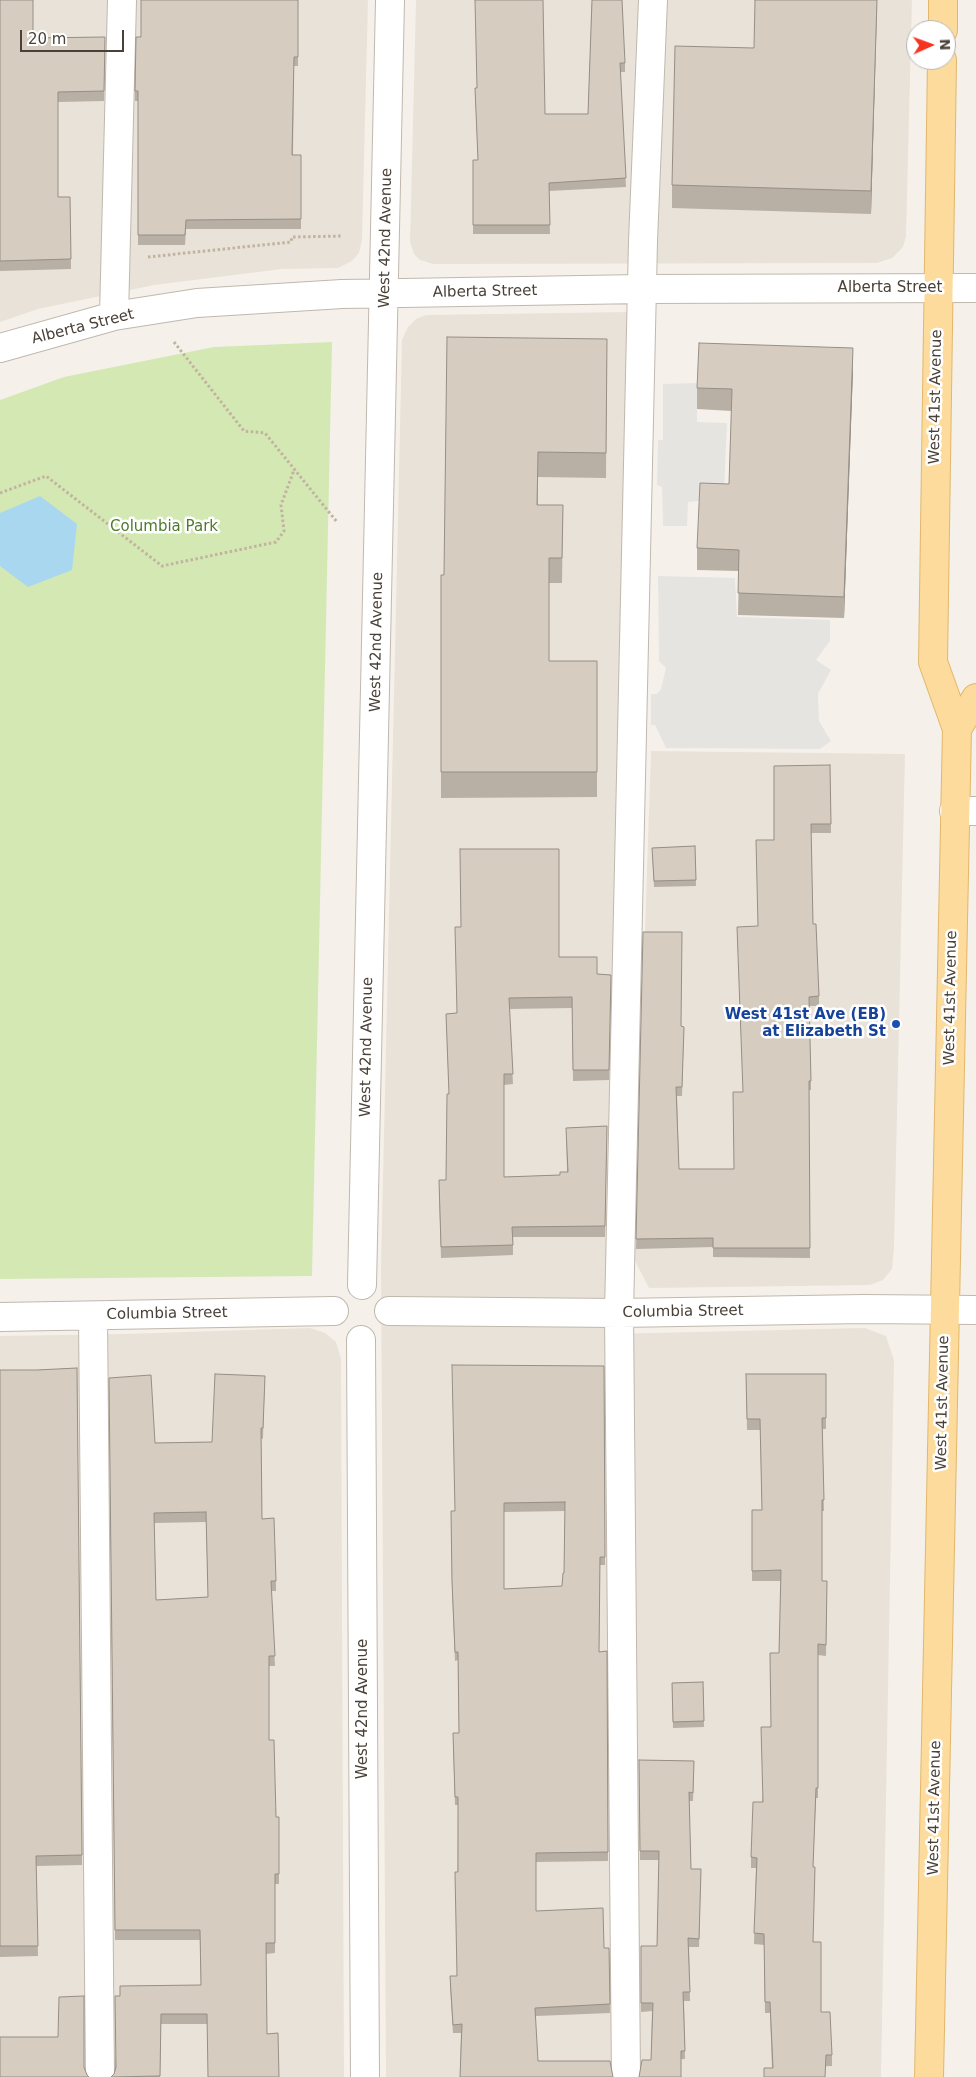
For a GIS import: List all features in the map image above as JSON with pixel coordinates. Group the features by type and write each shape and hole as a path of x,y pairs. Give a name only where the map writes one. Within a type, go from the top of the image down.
{"main road":[{"path":"942,20 943,0"},
{"name":"West 41st Avenue","path":"929,2077 944,1310 965,811 957,729 933,662 937,288 942,70"},
{"name":"West 41st Avenue","path":"957,729 976,698"}],"street":[{"path":"114,316 122,0"},
{"name":"West 42nd Avenue","path":"362,1285 390,0"},
{"path":"626,2077 619,1314 642,289 653,0"},
{"name":"Alberta Street","path":"0,348 114,316 197,303 342,294 642,289 976,288"},
{"path":"362,1285 378,1290 384,1296 389,1311 385,1328 378,1335 370,1339 361,1340 345,1335 339,1328 334,1311 340,1296 354,1286 362,1285"},
{"name":"Columbia Street","path":"389,1311 619,1314 863,1309 976,1310"},
{"name":"Columbia Street","path":"0,1317 334,1311"},
{"path":"94,1316 100,2077"},
{"name":"West 42nd Avenue","path":"361,1340 365,2077"}],"path":[{"path":"144,257 291,242 292,236 343,236"},
{"path":"174,342 244,431 265,433 337,522"},
{"path":"0,493 46,476 162,566 276,542 284,531 281,505 294,470"}],"shaded area":[{"path":"0,0 368,0 362,240 359,253 352,261 338,268 282,269 154,285 38,309 0,322"},
{"path":"416,0 912,0 911,20 906,20 906,70 910,70 906,236 903,247 892,258 877,263 433,264 420,260 414,254 410,242"},
{"path":"628,312 609,1334 865,1328 886,1336 894,1360 881,2077 386,2077 381,1267 402,340 408,327 416,319 426,315"},
{"path":"697,383 697,422 727,423 724,492 700,493 699,501 688,502 687,526 663,526 662,487 657,485 658,440 663,440 663,384"},
{"path":"658,576 735,578 737,617 830,620 830,641 816,660 831,670 818,694 819,721 831,741 820,749 666,748 655,725 651,725 651,694 657,694 661,689 666,668 659,661"},
{"path":"651,751 905,754 894,1248 892,1269 883,1280 870,1285 649,1288 634,1259"},
{"path":"310,1328 325,1333 336,1342 341,1359 344,2077 0,2077 0,1336"}],"green space":[{"name":"Columbia Park","path":"332,342 312,1276 0,1279 0,400 64,377 214,347"}],"water":[{"path":"40,496 77,524 72,570 28,587 0,566 0,513"}],"building":[{"path":"0,0 33,0 33,38 105,37 104,91 58,92 58,197 70,197 71,259 0,261"},
{"path":"141,0 298,0 298,57 294,57 292,155 301,155 301,219 186,220 185,235 138,235 138,91 135,91 136,37 141,37"},
{"path":"475,0 543,0 545,114 588,114 592,0 622,0 625,63 620,63 626,178 549,183 550,225 473,225 473,160 478,160 475,88 477,88"},
{"path":"755,0 877,0 871,191 672,185 675,46 754,48"},
{"path":"447,337 607,339 606,453 538,452 537,505 563,505 562,558 549,558 549,661 597,661 597,772 441,772 441,575 444,575"},
{"path":"699,343 853,348 844,597 738,593 739,550 697,548 700,483 729,484 732,389 697,388"},
{"path":"830,765 831,824 811,824 813,924 816,924 819,996 809,997 811,1081 809,1081 810,1248 713,1248 713,1238 636,1239 643,932 682,932 681,1026 684,1027 682,1087 676,1087 679,1169 734,1169 733,1092 743,1092 737,927 758,926 756,840 774,840 774,766"},
{"path":"695,846 696,880 654,881 652,848"},
{"path":"460,849 559,849 559,957 597,957 597,974 611,975 609,1070 573,1070 572,997 509,998 513,1074 504,1074 504,1177 560,1175 560,1172 568,1172 566,1128 607,1126 605,1226 512,1227 513,1245 441,1247 439,1180 446,1180 447,1094 449,1094 446,1014 457,1013 455,927 461,927"},
{"path":"452,1365 604,1366 605,1557 600,1557 599,1652 607,1651 608,1852 536,1853 536,1911 603,1908 604,1948 609,1948 610,2004 535,2008 538,2061 610,2061 613,2077 460,2077 462,2024 453,2025 450,1976 457,1976 455,1872 458,1872 458,1797 455,1797 453,1733 459,1733 458,1652 455,1652 451,1511 455,1511","holes":["565,1502 564,1573 562,1586 504,1589 504,1503"]},
{"path":"77,1368 82,1855 36,1856 38,1946 0,1946 0,1370"},
{"path":"215,1374 265,1376 263,1428 261,1428 262,1519 274,1518 276,1581 271,1581 275,1656 269,1656 269,1740 274,1740 276,1817 279,1817 279,1874 275,1874 275,1943 266,1943 267,2034 278,2033 279,2077 208,2077 207,2014 161,2014 160,2076 111,2077 116,2067 115,1996 120,1996 120,1986 201,1985 200,1930 115,1930 109,1378 151,1375 155,1443 212,1442","holes":["206,1512 208,1597 156,1600 154,1513"]},
{"path":"746,1374 826,1374 826,1418 822,1418 824,1500 822,1500 822,1581 827,1581 826,1645 818,1644 818,1788 816,1788 813,1867 815,1867 813,1942 821,1942 821,2012 830,2012 832,2055 826,2055 825,2077 764,2077 764,2068 773,2068 770,2002 765,2002 764,1934 754,1933 757,1858 751,1857 753,1802 763,1802 761,1727 771,1727 770,1653 779,1653 781,1570 752,1571 752,1510 762,1510 760,1419 747,1419"},
{"path":"703,1682 704,1721 673,1722 672,1683"},
{"path":"639,1760 694,1761 693,1793 689,1792 691,1869 701,1869 699,1939 688,1938 690,1992 683,1992 685,2051 681,2051 681,2077 639,2077 642,2060 651,2060 653,2003 641,2003 641,1946 657,1946 659,1851 640,1851"},
{"path":"84,1996 84,2067 89,2077 0,2077 0,2037 58,2037 59,1997"}],"place":[{"name":"West 41st Ave (EB) at Elizabeth St","path":"896,1024"}]}
